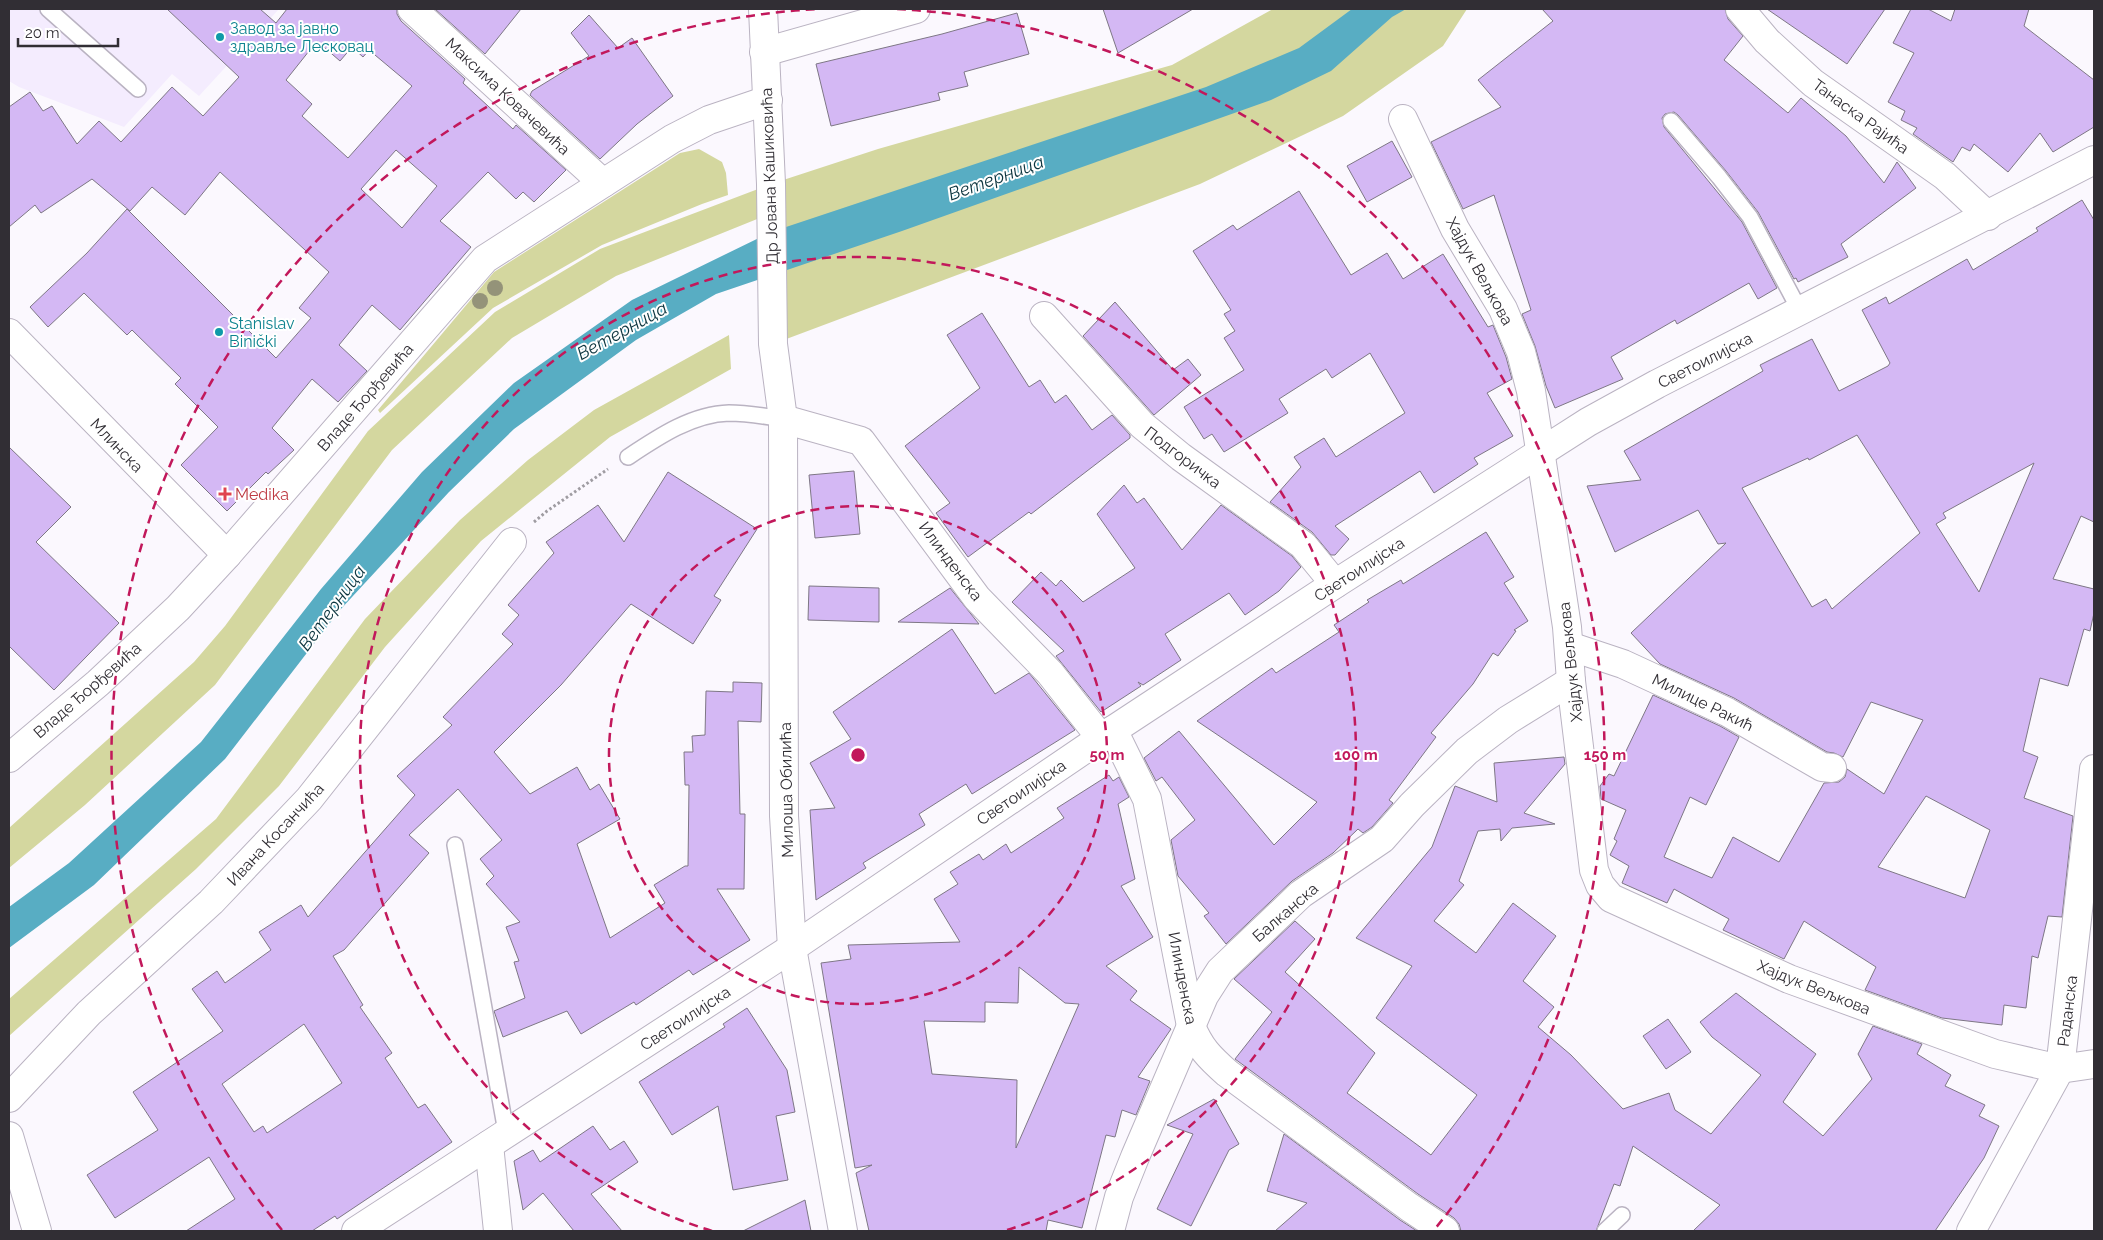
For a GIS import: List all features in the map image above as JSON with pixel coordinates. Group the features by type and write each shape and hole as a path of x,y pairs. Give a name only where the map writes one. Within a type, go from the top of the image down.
{"street":[{"name":"Максима Ковачевића","path":"412,9 603,183"},
{"name":"Др Јована Кашиковића","path":"763,9 772,184 773,344"},
{"path":"764,52 916,9"},
{"name":"Танаска Рајића","path":"1740,9 1767,41 1813,83 1945,176 1988,216"},
{"name":"Владе Ђорђевића","path":"9,758 98,682 178,608 227,555 485,259 672,139 709,120 768,100"},
{"name":"Хајдук Вељкова","path":"1403,119 1456,230 1503,309 1521,352 1531,391 1567,627 1571,681 1594,870 1600,885 1610,898 1789,979 1995,1054 2060,1069"},
{"name":"Светоилијска","path":"356,1231 792,948 1107,734 1335,584 1588,422 1648,389 2094,160"},
{"name":"Подгоричка","path":"1044,316 1142,426 1181,457 1303,545 1335,584"},
{"name":"Млинска","path":"9,333 227,555"},
{"name":"Милоша Обилића","path":"773,344 783,419 784,816 792,948 843,1231"},
{"name":"Илинденска","path":"783,419 861,441 978,598 1107,734 1148,799 1191,1026 1203,1050 1227,1073 1409,1207 1445,1231"},
{"name":"Ивана Косанчића","path":"9,1098 89,1013 212,902 309,799 512,542"},
{"name":"Милице Ракић","path":"1568,646 1623,664 1727,712 1822,767 1832,768"},
{"name":"Балканска","path":"1110,1231 1119,1197 1191,1026 1204,996 1220,971 1301,894 1382,839 1412,805 1467,751 1508,720 1571,681"},
{"name":"Раданска","path":"1971,1231 2060,1069 2094,769"},
{"path":"2060,1069 2094,1064"},
{"path":"9,1136 36,1231"},
{"path":"498,1139 498,1231"}],"lane":[{"path":"48,9 138,89"},
{"path":"1671,121 1750,217 1800,311"},
{"path":"628,456 662,435 691,421 728,413 783,419"},
{"path":"455,845 498,1139"},
{"path":"1605,1231 1622,1215"}],"path":[{"path":"512,542 547,511 586,482 628,456"}],"shaded area":[{"path":"9,9 279,9 199,96 172,74 124,127 19,87 9,81"}],"green space":[{"path":"1273,9 1467,9 1443,46 1343,116 1200,184 773,344 767,215 616,276 512,338 392,450 215,685 85,805 9,868 9,828 194,662 225,626 368,431 495,312 600,249 771,184 878,149 1172,65"},
{"path":"699,149 722,162 726,173 728,195 602,245 493,308 380,413 378,410 494,272 680,153"},
{"path":"729,335 731,369 610,437 481,541 385,647 279,786 196,869 9,1036 9,999 216,819 365,619 460,520 528,460 594,410"}],"water":[{"name":"Ветерница","path":"1352,9 1406,9 1392,17 1331,71 1271,100 902,231 716,294 636,340 514,429 449,492 340,610 225,759 94,885 9,948 9,907 69,863 201,742 321,589 422,472 514,383 632,300 771,232 1206,87 1299,48"}],"building":[{"path":"167,9 260,9 276,23 287,9 397,9 397,14 401,21 465,79 463,83 513,129 516,125 566,170 534,202 523,192 516,199 488,172 440,221 471,247 400,330 372,305 339,345 367,371 338,402 312,379 272,428 294,450 268,474 266,472 227,511 181,465 218,427 175,384 181,378 132,330 127,335 84,293 48,327 30,307 87,253 127,209 276,358 311,318 299,308 329,272 220,172 185,215 152,187 130,211 92,179 41,213 35,205 9,227 9,107 30,92 43,111 52,106 77,144 99,121 121,142 172,87 203,116 239,77","holes":["317,41 340,61 352,47 363,57 369,50 412,86 348,158 302,116 312,104 286,80","396,150 437,186 402,228 361,189"]},
{"path":"435,9 521,9 485,54"},
{"path":"1103,9 1193,9 1118,53"},
{"path":"1542,9 1725,9 1728,19 1743,36 1724,60 1788,113 1801,98 1846,136 1884,183 1897,162 1916,188 1841,244 1848,257 1798,282 1796,278 1794,279 1758,212 1726,171 1678,115 1674,112 1665,114 1662,118 1664,127 1742,222 1777,288 1758,299 1749,283 1677,324 1675,320 1611,357 1623,379 1555,408 1546,386 1535,346 1522,314 1531,310 1494,195 1463,209 1431,142 1501,107 1478,80 1553,21"},
{"path":"1767,9 1885,9 1847,64"},
{"path":"1911,9 1928,9 1951,21 1955,9 2029,9 2024,26 2094,80 2094,127 2053,152 2040,133 2008,172 1974,144 1970,151 1962,147 1953,162 1913,134 1917,128 1901,120 1905,111 1888,102 1914,53 1893,43"},
{"path":"1017,13 1029,54 964,72 968,86 938,93 940,100 831,126 816,64 942,34"},
{"path":"589,15 618,48 632,38 673,96 637,124 600,159 530,95 532,91 589,56 571,33"},
{"path":"1392,141 1412,177 1367,202 1347,166"},
{"path":"1299,191 1351,275 1387,253 1403,279 1443,254 1488,327 1493,325 1506,357 1512,379 1487,393 1513,436 1474,458 1478,464 1434,493 1420,471 1335,526 1349,539 1335,555 1331,555 1312,532 1270,502 1301,467 1294,457 1324,438 1336,457 1405,413 1370,353 1332,378 1326,369 1279,399 1288,413 1224,452 1212,434 1204,439 1184,407 1244,370 1224,338 1235,331 1224,314 1231,310 1193,251 1233,225 1237,230"},
{"path":"2082,200 2094,220 2094,522 2081,516 2053,579 2094,589 2094,613 2090,631 2084,629 2068,686 2040,678 2023,751 2038,757 2024,798 2073,816 2062,917 2048,916 2038,958 2032,956 2026,1008 2004,1005 2002,1025 1942,1018 1865,990 1876,967 1804,921 1784,959 1723,930 1729,919 1674,889 1667,903 1622,883 1629,866 1610,855 1617,841 1614,839 1626,810 1601,799 1600,786 1609,774 1614,776 1653,695 1720,726 1739,737 1706,805 1690,797 1664,857 1712,878 1733,837 1779,862 1824,783 1839,782 1845,777 1847,769 1884,794 1923,720 1871,702 1843,757 1827,752 1734,698 1660,664 1631,633 1726,543 1718,544 1698,510 1615,552 1587,486 1641,480 1624,451 1763,371 1760,365 1812,339 1839,391 1888,366 1890,363 1862,310 1886,297 1889,304 1967,259 1973,270 2038,231 2036,228","holes":["1857,435 1920,533 1832,609 1826,599 1812,607 1742,488 1808,458 1809,460","2034,463 1979,592 1936,524 1946,518 1943,513","1926,796 1990,830 1965,898 1878,867"]},
{"path":"1115,302 1173,370 1188,359 1201,375 1154,415 1083,336"},
{"path":"982,313 1029,387 1040,380 1055,403 1066,395 1092,430 1112,415 1130,435 1130,438 1031,514 1029,512 968,557 936,513 950,503 905,446 980,388 947,335"},
{"path":"9,447 71,507 36,542 119,623 54,690 9,646"},
{"path":"854,471 860,534 815,538 809,475"},
{"path":"668,472 757,529 714,596 721,600 693,644 631,604 561,685 494,752 530,794 577,767 590,790 599,784 620,819 577,844 610,938 665,903 654,885 688,866 689,785 685,785 684,752 693,752 692,736 705,735 706,691 733,692 733,682 762,683 761,722 738,721 740,814 745,814 744,889 717,889 750,940 693,975 689,970 636,1005 634,1002 581,1034 567,1011 503,1037 494,1011 525,998 514,962 519,961 506,927 520,922 486,884 494,876 480,859 502,840 458,789 409,835 429,853 344,950 333,956 363,1005 360,1007 392,1053 385,1058 418,1108 425,1104 452,1142 337,1219 335,1216 312,1231 186,1231 235,1199 209,1157 115,1218 87,1175 158,1130 133,1092 223,1031 192,989 217,971 225,983 271,950 259,932 301,905 308,917 415,795 397,776 452,725 443,717 513,644 502,634 519,615 508,605 554,553 546,542 598,505 624,542","holes":["304,1024 342,1083 267,1133 263,1126 254,1132 222,1084"]},
{"path":"1124,485 1137,503 1144,498 1182,550 1221,505 1292,556 1301,567 1279,591 1245,615 1229,593 1165,634 1181,660 1143,685 1138,682 1141,686 1101,712 1056,656 1064,651 1012,602 1041,572 1056,586 1061,580 1083,602 1135,568 1097,514"},
{"path":"1486,532 1514,577 1504,583 1528,621 1514,630 1516,631 1498,656 1493,653 1473,684 1431,733 1436,737 1389,800 1393,803 1372,827 1363,833 1358,829 1333,853 1292,881 1226,944 1204,916 1209,913 1178,876 1171,840 1195,820 1162,777 1156,781 1144,758 1179,731 1274,845 1317,802 1197,721 1272,668 1276,673 1339,632 1334,625 1369,602 1367,600 1401,580 1403,584"},
{"path":"809,586 879,588 879,622 808,620"},
{"path":"950,588 979,624 898,622"},
{"path":"952,629 995,694 1029,673 1075,730 972,794 966,784 919,814 925,825 863,863 866,868 816,900 810,810 835,808 810,763 851,739 833,712"},
{"path":"1564,757 1565,764 1524,813 1555,824 1512,828 1501,841 1500,829 1478,831 1459,881 1464,885 1434,921 1476,953 1513,903 1556,936 1523,981 1554,1007 1538,1027 1571,1055 1623,1109 1669,1093 1675,1110 1711,1134 1761,1075 1712,1037 1700,1022 1736,993 1816,1054 1783,1102 1823,1136 1872,1079 1858,1054 1873,1026 1922,1044 1917,1054 1951,1075 1945,1086 1985,1105 1979,1116 1999,1126 1984,1158 1935,1231 1693,1231 1720,1205 1633,1146 1620,1186 1614,1184 1596,1231 1461,1231 1459,1224 1454,1218 1418,1194 1235,1059 1272,1012 1234,979 1295,921 1315,939 1285,972 1375,1053 1347,1093 1431,1155 1477,1095 1376,1018 1412,966 1356,938 1432,847 1455,786 1497,802 1494,763"},
{"path":"1109,775 1113,781 1119,777 1129,797 1118,804 1135,879 1121,886 1153,937 1106,966 1137,991 1130,1000 1171,1029 1138,1077 1150,1081 1136,1115 1122,1110 1115,1137 1106,1135 1082,1228 1048,1220 1046,1231 869,1231 856,1173 872,1165 855,1168 821,963 851,959 848,945 960,942 934,899 958,884 950,872 979,854 983,860 1006,844 1011,853 1064,818 1057,808","holes":["1019,967 1065,1003 1079,1004 1016,1148 1017,1080 932,1074 924,1021 985,1022 985,1002 1018,1003"]},
{"path":"747,1008 787,1070 795,1112 776,1116 788,1180 733,1190 718,1106 672,1135 639,1082 725,1027 723,1024"},
{"path":"1668,1019 1691,1052 1666,1069 1643,1036"},
{"path":"1214,1099 1239,1144 1229,1150 1191,1226 1157,1209 1193,1134 1167,1125"},
{"path":"593,1126 610,1150 624,1141 638,1162 591,1194 622,1231 574,1231 543,1193 523,1210 514,1161 533,1150 540,1162"},
{"path":"1284,1134 1417,1231 1275,1231 1307,1203 1267,1191"},
{"path":"805,1200 811,1231 743,1231"}],"place":[{"name":"Завод за јавно здравље Лесковац","path":"220,37"},
{"name":"Stanislav Binički","path":"219,332"},
{"name":"Medika","path":"225,494"}]}
